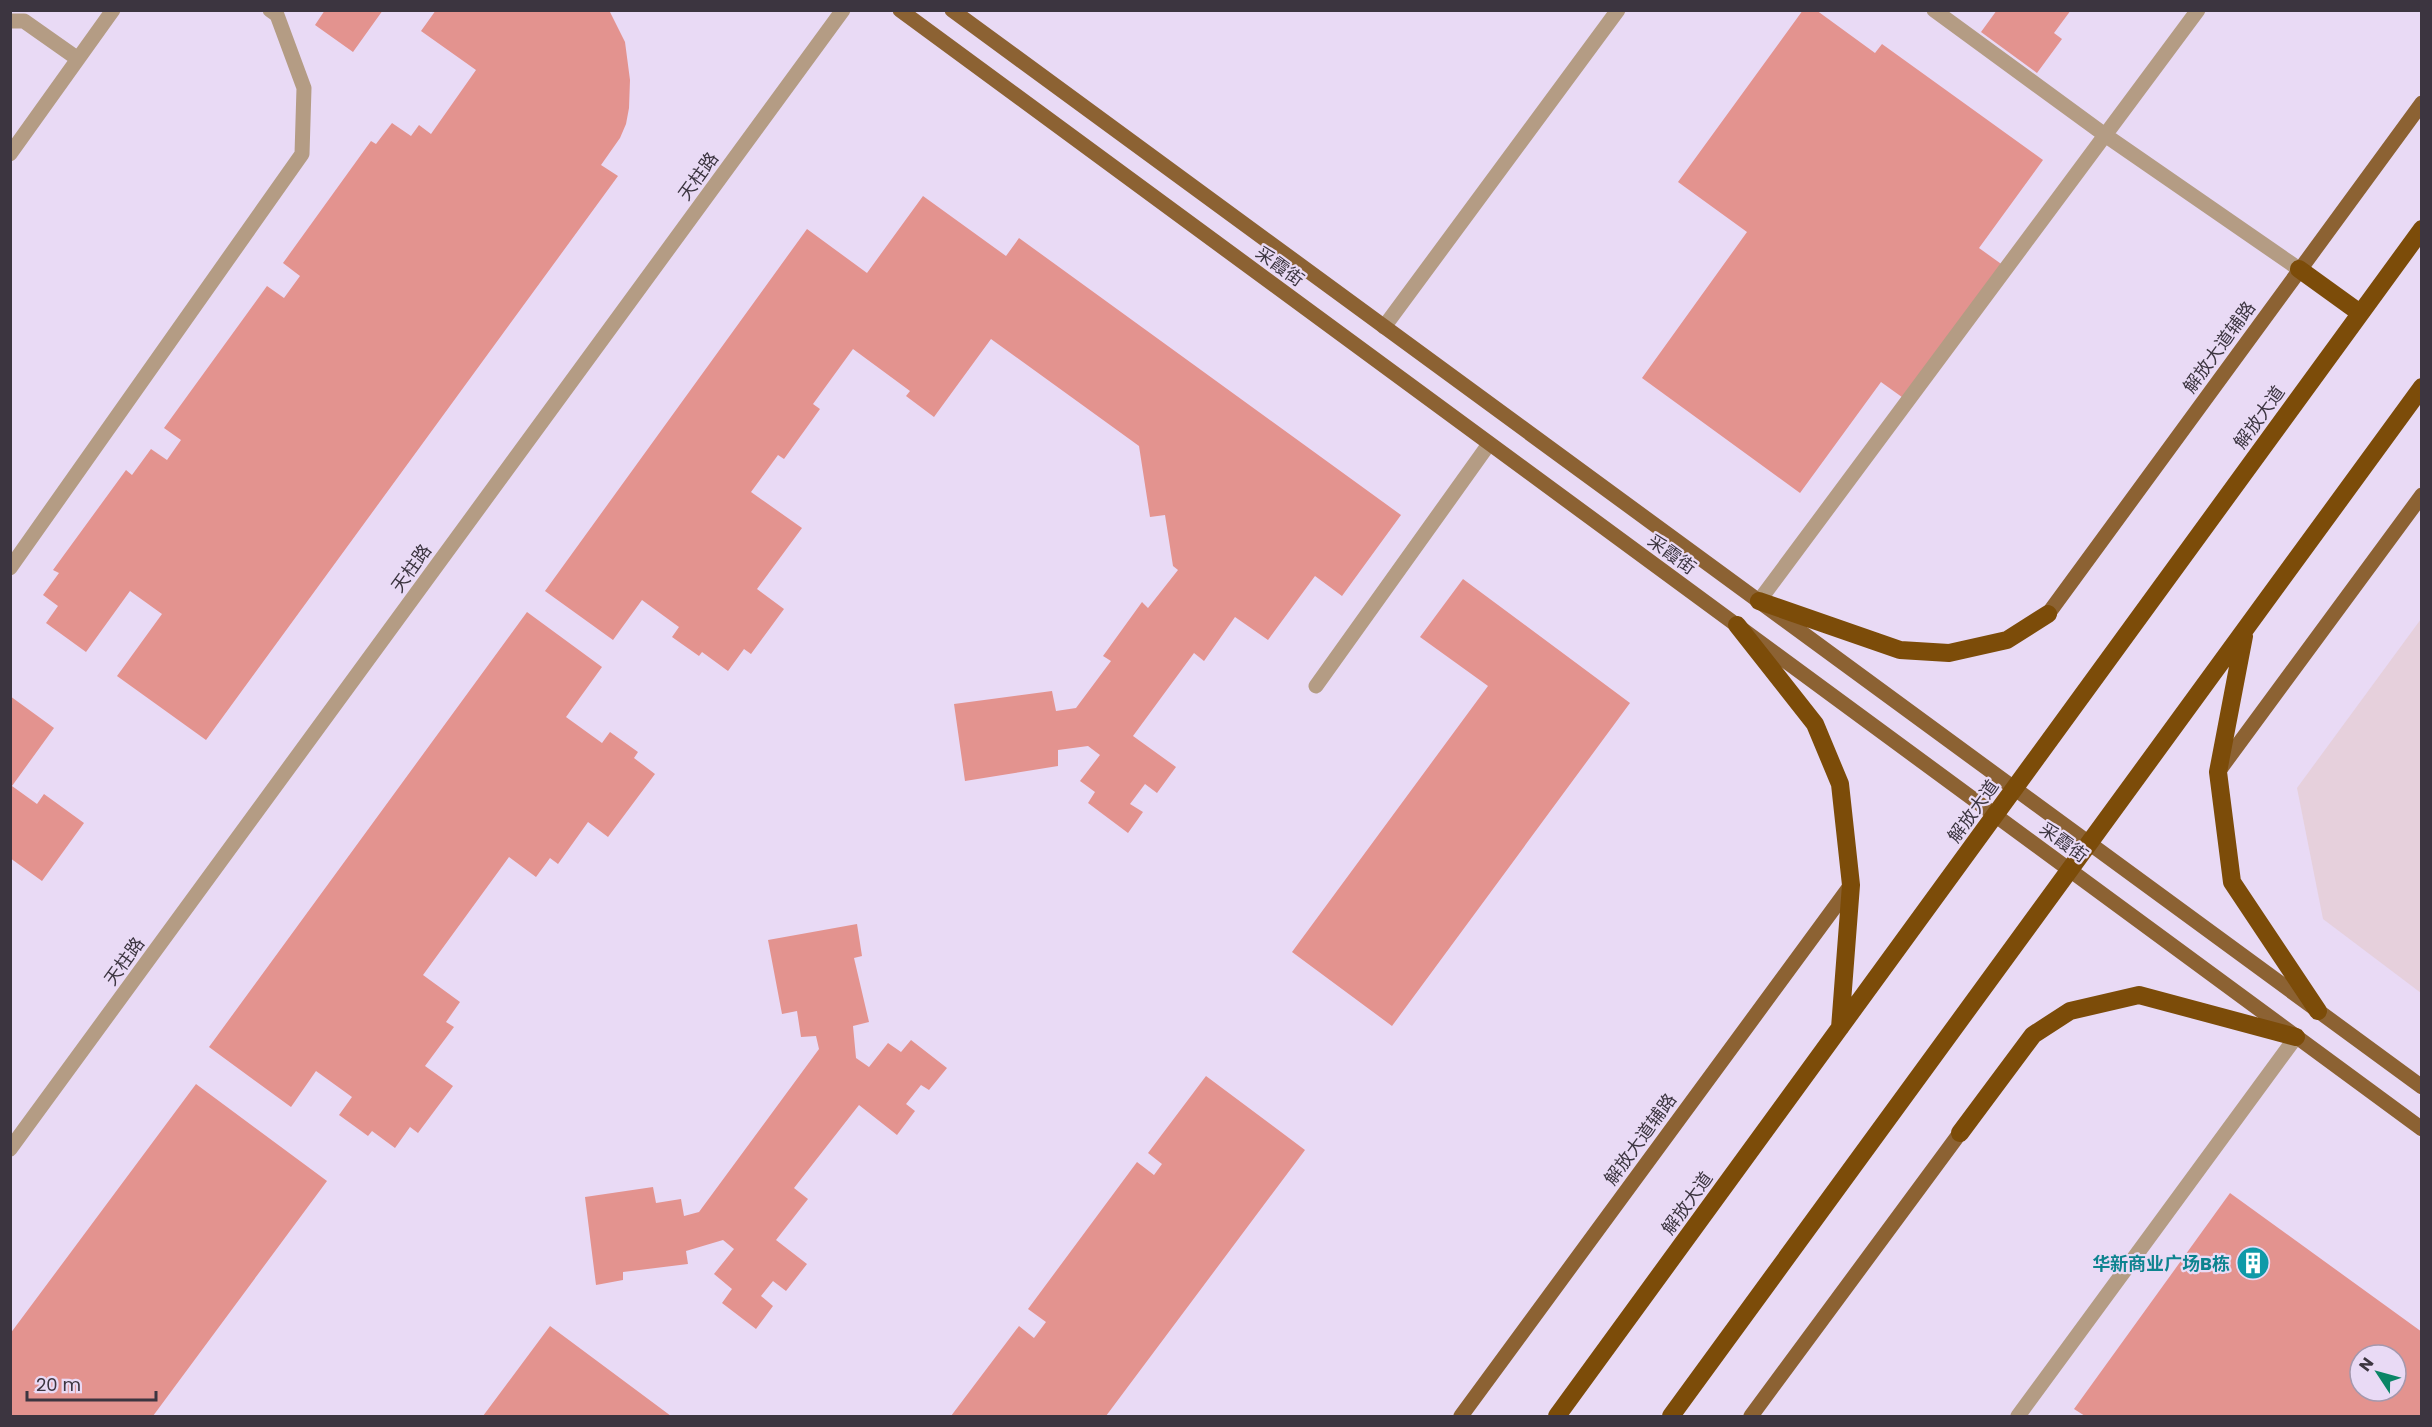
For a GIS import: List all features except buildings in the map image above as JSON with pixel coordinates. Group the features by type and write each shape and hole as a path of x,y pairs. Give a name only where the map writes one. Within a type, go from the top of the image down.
{"highway":[{"name":"解放大道","path":"1557,1416 2421,229"},
{"path":"2300,269 2360,314"},
{"path":"1671,1416 2421,387"},
{"path":"1759,601 1900,650 1949,653 2007,640 2048,614"},
{"path":"1737,626 1815,724 1840,784 1851,885 1840,1029"},
{"path":"2245,630 2218,772 2232,882 2318,1011"},
{"path":"1960,1133 2033,1035 2070,1011 2139,995 2296,1037"}],"main road":[{"name":"采霞街","path":"900,10 2421,1129"},
{"name":"采霞街","path":"952,10 2421,1087"},
{"name":"解放大道辅路","path":"2048,614 2421,103"},
{"path":"2218,772 2421,495"},
{"name":"解放大道辅路","path":"1461,1416 1851,885"},
{"path":"1751,1416 1960,1133"}],"street":[{"path":"10,154 113,10"},
{"path":"10,568 302,154 304,88 277,15 270,10"},
{"name":"天柱路","path":"10,1149 843,10"},
{"path":"1384,327 1618,10"},
{"path":"1934,10 2106,135 2300,269"},
{"path":"1759,601 2198,10"},
{"path":"10,21 24,21 78,59"},
{"path":"1316,686 1489,444"},
{"path":"2018,1416 2296,1037"}],"shaded area":[{"path":"2421,619 2421,993 2323,919 2297,788"}],"place":[{"name":"华新商业广场B栋","path":"2253,1263"}]}
